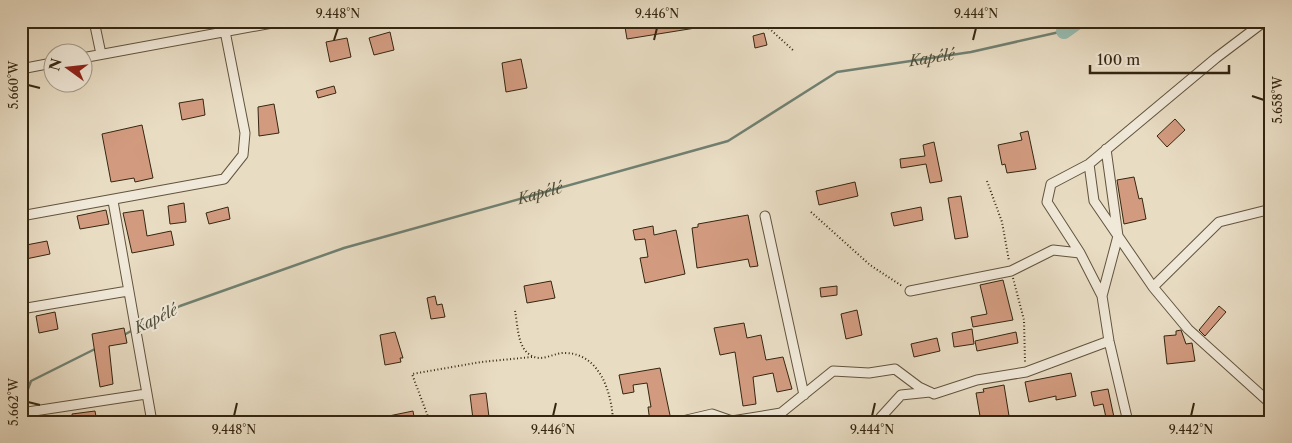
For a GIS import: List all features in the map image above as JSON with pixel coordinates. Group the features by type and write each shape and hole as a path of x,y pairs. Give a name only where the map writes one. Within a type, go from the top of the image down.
{"street":[{"path":"94,21 101,54"},
{"path":"21,216 224,179 243,155 245,133 224,21"},
{"path":"92,56 283,21"},
{"path":"1128,422 1109,341 1102,296 1080,254 1047,202 1051,184 1089,164 1265,21"},
{"path":"21,69 42,65"},
{"path":"1102,296 1118,236 1106,149"},
{"path":"1089,164 1094,201 1153,287 1188,329 1271,404"},
{"path":"113,200 152,422"},
{"path":"1153,287 1219,222 1271,209"},
{"path":"765,216 804,395"},
{"path":"910,291 1011,271 1053,250 1080,254"},
{"path":"21,308 128,291"},
{"path":"678,422 712,414 732,421 781,413 833,371 868,373 895,369 934,394 977,380 1026,372 1109,341"},
{"path":"880,422 881,417 901,395 930,392"},
{"path":"24,422 22,413 146,394"}],"path":[{"path":"761,21 794,51"},
{"path":"811,212 870,265 910,291"},
{"path":"515,311 522,346 532,357"},
{"path":"430,422 412,374 481,362 532,357 543,358 565,352 582,356 597,366 612,404 612,422"}],"building":[{"path":"624,21 714,21 714,25 627,39"},
{"path":"390,32 394,50 374,55 369,38"},
{"path":"764,33 767,45 755,48 753,36"},
{"path":"347,38 351,57 330,62 326,42"},
{"path":"521,59 527,88 506,92 502,63"},
{"path":"334,86 336,93 318,98 316,91"},
{"path":"203,99 205,115 182,120 179,103"},
{"path":"274,104 279,133 259,136 258,107"},
{"path":"1175,119 1185,130 1167,147 1157,136"},
{"path":"142,125 153,178 135,182 134,178 111,182 102,134"},
{"path":"1028,131 1036,169 1007,173 1005,164 1002,165 998,145 1022,140 1020,133"},
{"path":"934,142 942,181 930,183 926,164 901,168 900,159 925,156 923,145"},
{"path":"1134,177 1139,199 1142,198 1146,219 1124,224 1117,180"},
{"path":"855,182 858,196 819,205 816,191"},
{"path":"961,196 968,237 955,239 948,198"},
{"path":"184,203 186,222 170,224 168,206"},
{"path":"228,207 230,219 209,224 206,213"},
{"path":"921,207 923,220 894,226 891,213"},
{"path":"106,210 109,224 80,229 77,216"},
{"path":"143,210 147,236 171,231 174,245 132,253 123,213"},
{"path":"748,215 758,266 750,267 748,259 697,268 692,228 698,227 698,224"},
{"path":"653,226 654,235 676,230 685,274 645,283 640,258 648,257 645,239 635,240 633,230"},
{"path":"47,241 50,254 21,260 21,246"},
{"path":"1003,280 1013,320 973,327 971,317 987,314 980,285"},
{"path":"551,281 555,298 527,303 524,286"},
{"path":"837,286 837,295 821,297 820,288"},
{"path":"435,296 437,305 442,304 445,317 431,319 427,298"},
{"path":"1219,306 1226,312 1205,336 1199,330"},
{"path":"857,310 862,335 846,339 841,314"},
{"path":"55,312 58,329 39,333 36,316"},
{"path":"744,323 747,338 761,335 766,360 783,357 792,389 777,392 773,373 753,377 756,404 743,406 735,352 720,355 714,328"},
{"path":"124,328 127,343 109,346 113,384 100,387 92,334"},
{"path":"972,329 974,344 954,347 952,333"},
{"path":"1181,330 1186,344 1192,343 1195,361 1167,364 1164,336 1176,335 1176,331"},
{"path":"395,332 403,358 400,358 401,362 385,365 380,335"},
{"path":"1016,332 1018,343 977,351 975,341"},
{"path":"937,338 940,351 914,357 911,344"},
{"path":"660,368 671,420 650,422 648,407 651,407 647,383 633,385 634,392 623,394 619,375"},
{"path":"1071,373 1076,396 1056,400 1056,396 1029,402 1025,382"},
{"path":"1004,385 1010,422 981,422 976,393 984,392 983,389"},
{"path":"1108,389 1115,422 1107,422 1103,404 1094,406 1091,392"},
{"path":"486,393 489,417 473,419 470,395"},
{"path":"95,411 97,422 73,422 72,414"},
{"path":"413,411 415,422 380,422 379,418"}],"waterway":[{"name":"Kapélé","path":"1064,31 1078,21"},
{"name":"Kapélé","path":"138,328 180,306 344,248 728,141 837,72 971,52 1064,31"},
{"name":"Kapélé","path":"122,336 133,330"},
{"name":"Kapélé","path":"21,407 31,381 97,348"}]}
